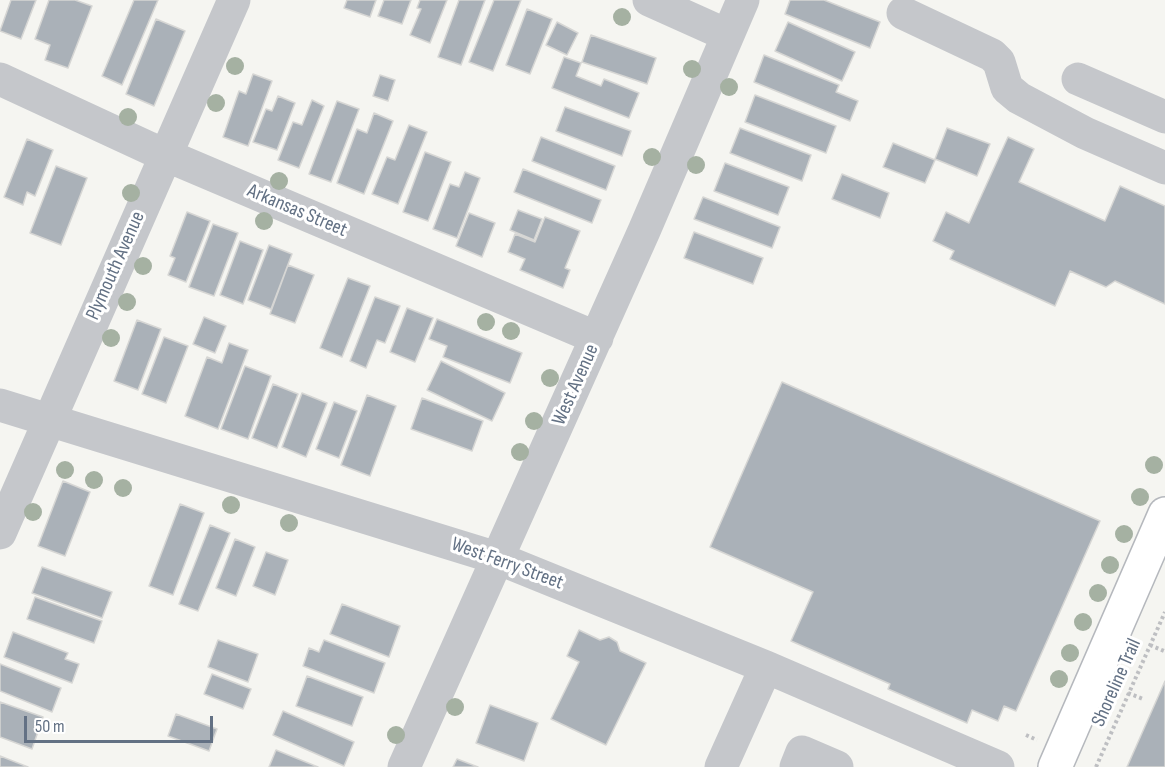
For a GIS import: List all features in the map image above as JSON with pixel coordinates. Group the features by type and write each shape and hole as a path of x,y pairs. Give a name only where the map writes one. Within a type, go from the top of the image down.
{"main road":[{"path":"1055,767 1161,534"}],"street":[{"name":"Plymouth Avenue","path":"0,533 234,0"},
{"path":"649,0 727,35"},
{"name":"West Avenue","path":"404,767 597,338 743,0"},
{"path":"903,13 992,55 999,62 1007,88 1019,98 1085,134 1165,168"},
{"name":"Arkansas Street","path":"0,79 165,155 597,338"},
{"path":"1078,79 1165,117"},
{"name":"West Ferry Street","path":"0,405 497,558 766,668 998,767"},
{"path":"721,767 766,668"},
{"path":"796,767 802,752 837,767"}],"path":[{"name":"Shoreline Trail","path":"1096,767 1165,612"},
{"path":"1150,645 1164,651"},
{"path":"1128,693 1143,699"}],"building":[{"path":"11,0 36,0 21,39 0,31"},
{"path":"49,0 75,0 92,6 68,68 45,60 50,45 35,39"},
{"path":"134,0 158,0 122,85 102,76"},
{"path":"347,0 376,0 370,17 344,8"},
{"path":"384,0 411,0 402,24 378,16"},
{"path":"420,0 447,0 430,43 410,35 421,9 417,8"},
{"path":"459,0 485,0 461,65 438,57"},
{"path":"494,0 521,0 493,71 469,62"},
{"path":"790,0 824,0 880,22 870,48 785,14"},
{"path":"527,9 552,19 530,74 506,65"},
{"path":"156,19 185,31 154,106 126,94"},
{"path":"557,22 578,33 567,55 546,45"},
{"path":"788,22 855,52 842,81 775,51"},
{"path":"591,35 656,58 647,84 582,62"},
{"path":"764,55 839,85 836,92 858,101 850,121 754,82"},
{"path":"564,57 581,63 576,76 601,86 604,79 639,93 629,118 552,88"},
{"path":"253,74 272,81 248,146 223,137 239,91 246,94"},
{"path":"380,75 395,80 388,101 373,96"},
{"path":"755,95 836,126 826,153 745,122"},
{"path":"278,96 295,103 277,150 253,142 266,109 272,111"},
{"path":"312,100 324,106 299,168 278,160 293,122 302,125"},
{"path":"337,101 359,109 331,182 309,174"},
{"path":"565,107 631,131 622,156 556,131"},
{"path":"374,113 393,121 364,194 337,183 357,129 367,133"},
{"path":"409,125 427,132 398,204 372,194 387,157 395,160"},
{"path":"740,128 811,155 802,181 730,153"},
{"path":"947,128 990,144 977,176 935,159"},
{"path":"541,137 615,166 606,190 532,161"},
{"path":"1008,137 1034,149 1019,182 1105,221 1120,186 1165,206 1165,304 1115,281 1106,287 1070,271 1055,306 950,259 954,251 933,241 946,212 969,223"},
{"path":"27,139 53,150 35,196 27,192 23,205 4,197"},
{"path":"893,143 935,160 925,183 883,167"},
{"path":"425,152 451,162 428,221 403,212"},
{"path":"725,163 789,187 778,215 714,191"},
{"path":"56,166 87,178 61,245 30,233"},
{"path":"523,169 601,200 592,223 514,192"},
{"path":"465,172 480,178 457,238 433,229 450,184 459,187"},
{"path":"842,174 889,193 880,218 832,199"},
{"path":"703,197 780,227 772,248 694,219"},
{"path":"518,210 542,219 534,240 510,230"},
{"path":"187,212 210,221 186,282 168,275 175,258 170,256"},
{"path":"469,213 495,223 482,257 456,246"},
{"path":"545,217 580,231 565,268 570,270 563,288 520,270 525,259 508,252 515,234 535,242"},
{"path":"213,224 238,233 214,296 189,287"},
{"path":"694,232 763,258 753,284 684,258"},
{"path":"240,241 263,250 243,304 220,295"},
{"path":"269,245 292,254 271,309 248,300"},
{"path":"288,265 314,275 295,323 270,314"},
{"path":"348,278 370,286 342,357 320,348"},
{"path":"375,297 400,306 385,343 377,340 366,368 350,361"},
{"path":"407,308 433,318 415,362 390,352"},
{"path":"204,317 226,326 215,353 193,344"},
{"path":"437,319 522,353 510,383 443,357 447,346 429,339"},
{"path":"137,320 161,329 138,390 114,381"},
{"path":"164,337 188,346 166,403 142,394"},
{"path":"229,343 248,350 218,429 185,416 207,357 222,363"},
{"path":"441,361 505,393 492,421 427,390"},
{"path":"245,366 271,376 248,439 221,429"},
{"path":"782,382 1100,521 1016,711 1004,706 998,721 972,710 967,723 888,689 890,684 791,641 813,592 710,547"},
{"path":"273,384 298,394 277,448 252,438"},
{"path":"302,393 327,403 306,457 282,447"},
{"path":"367,395 396,406 370,476 341,465"},
{"path":"422,398 483,421 472,451 411,429"},
{"path":"334,402 357,411 339,458 316,449"},
{"path":"63,481 90,492 65,556 38,546"},
{"path":"180,504 204,513 173,595 149,586"},
{"path":"210,525 230,533 198,611 179,604"},
{"path":"235,539 255,547 236,596 216,588"},
{"path":"266,552 288,560 275,595 253,586"},
{"path":"42,567 112,592 102,618 32,593"},
{"path":"35,597 102,621 94,643 27,619"},
{"path":"342,604 400,626 389,657 330,634"},
{"path":"579,630 600,640 609,637 617,642 620,651 646,663 606,745 551,719 579,662 567,656"},
{"path":"13,632 68,653 65,659 79,664 72,683 4,657"},
{"path":"218,640 258,654 248,682 208,667"},
{"path":"324,640 385,663 374,693 303,666 309,648 319,652"},
{"path":"0,664 61,688 52,712 0,691"},
{"path":"212,674 251,689 243,709 204,694"},
{"path":"307,676 363,697 352,726 296,706"},
{"path":"1165,681 1165,767 1127,767"},
{"path":"0,702 43,717 32,749 0,737"},
{"path":"490,705 538,723 524,761 476,743"},
{"path":"283,711 354,742 344,766 273,735"},
{"path":"176,714 217,729 209,751 168,736"},
{"path":"276,750 318,767 269,767"},
{"path":"0,756 28,767 0,767"},
{"path":"457,759 478,767 453,767"}]}
